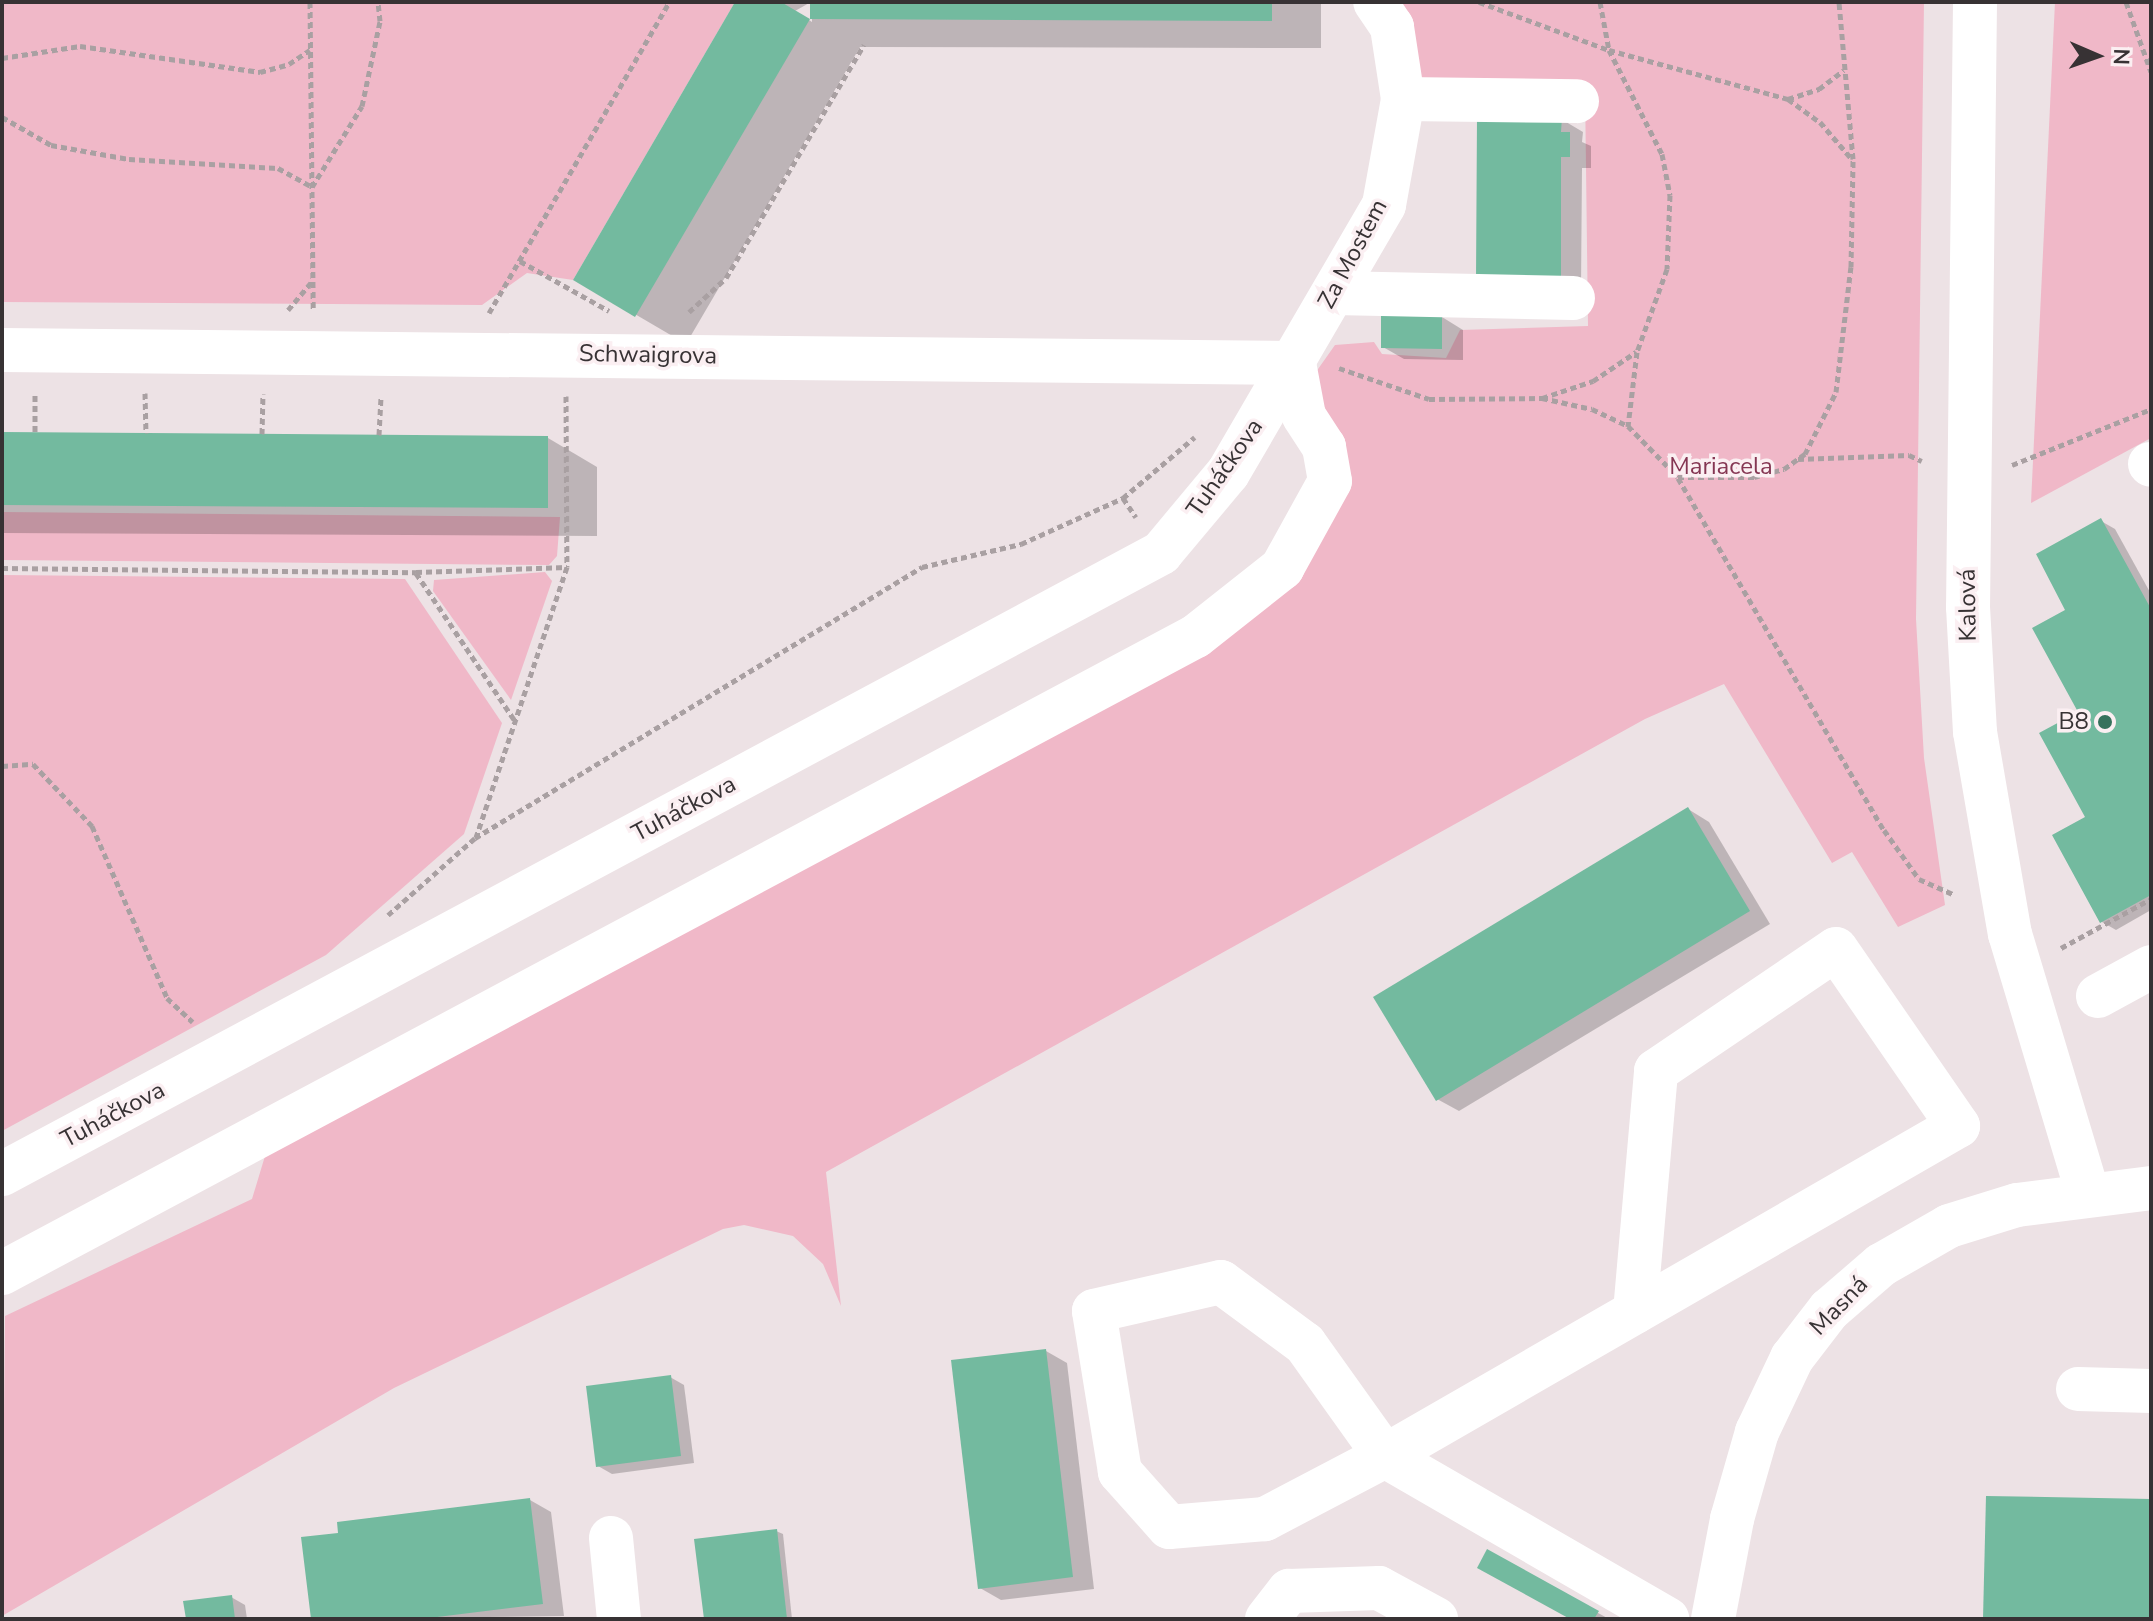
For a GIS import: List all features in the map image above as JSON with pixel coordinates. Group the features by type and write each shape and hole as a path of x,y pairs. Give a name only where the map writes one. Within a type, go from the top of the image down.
{"street":[{"name":"Za Mostem","path":"1294,363 1384,205 1403,99 1392,27 1375,2"},
{"name":"Kalová","path":"1975,2 1967,467 1970,671 1986,818 2010,934 2088,1194"},
{"path":"1403,99 1577,101"},
{"path":"1334,293 1573,298"},
{"name":"Schwaigrova","path":"2,350 467,352 1294,363"},
{"path":"2,1273 1196,636 1282,568 1330,481 1324,447 1304,416 1294,363"},
{"name":"Tuháčkova","path":"2,1174 1161,553 1228,473 1294,363"},
{"path":"1635,1312 1656,1071 1836,949 1958,1126 1385,1456 1265,1519 1169,1527 1120,1472 1094,1311 1221,1282 1305,1344 1385,1456 1667,1619"},
{"path":"2098,996 2151,967"},
{"name":"Masná","path":"1713,1619 1732,1519 1757,1432 1792,1358 1829,1310 1881,1265 1949,1226 2017,1205 2151,1188"},
{"path":"2078,1389 2151,1391"},
{"path":"611,1538 619,1619"},
{"path":"1267,1619 1289,1591 1379,1588 1436,1619"}],"path":[{"path":"310,2 314,352"},
{"path":"312,187 362,106 380,21 378,2"},
{"path":"467,352 669,2"},
{"path":"1479,2 1609,50 1788,99 1820,122 1853,159"},
{"path":"1600,2 1609,50 1662,154 1670,195 1667,269 1637,352 1628,426"},
{"path":"1678,477 1754,477 1784,469 1797,459 1823,424 1836,392 1851,267 1853,159 1839,2"},
{"path":"2126,2 2151,72"},
{"path":"683,315 726,278 864,45"},
{"path":"2,58 80,46 260,72 289,64 311,50"},
{"path":"1788,99 1819,89 1845,69"},
{"path":"2,117 51,145 129,159 278,168 312,187"},
{"path":"520,261 622,318"},
{"path":"1542,398 1593,381 1637,352"},
{"path":"1294,363 1348,369 1429,399 1542,398 1592,409 1628,426 1678,477 1884,830 1919,879 1955,895"},
{"path":"35,432 36,380"},
{"path":"145,380 146,433"},
{"path":"262,434 263,381"},
{"path":"475,838 567,567 566,381"},
{"path":"379,435 381,394"},
{"path":"1967,467 2016,464 2050,454 2151,409"},
{"path":"383,919 475,838 922,567 1021,544 1123,498 1197,435"},
{"path":"1797,459 1909,455 1922,461"},
{"path":"2,568 416,572 567,567"},
{"path":"416,572 515,722"},
{"path":"2,766 33,764 92,826 167,998 205,1033"},
{"path":"2061,948 2151,899"}],"green space":[{"path":"2,2 735,2 573,280 527,273 482,305 2,302"},
{"name":"Mariacela","path":"1397,2 1924,2 1916,619 1924,758 1945,905 1898,927 1852,852 1832,863 1724,684 1645,719 826,1172 841,1306 823,1264 793,1236 744,1225 723,1229 394,1388 2,1616 5,1316 252,1199 265,1156 1220,639 1334,510 1311,379 1335,345 1374,342 1382,354 1446,358 1460,330 1588,326 1585,88 1421,89"},
{"path":"2055,2 2151,2 2151,438 2031,503"},
{"path":"2,512 560,517 557,556 549,565 2,560"},
{"path":"545,572 552,581 511,700 433,591 434,580"},
{"path":"2,575 405,579 502,723 464,834 326,955 2,1131"}],"building":[{"path":"735,2 781,2 810,19 635,317 573,280"},
{"path":"810,2 1272,2 1272,21 810,19"},
{"path":"1477,116 1562,117 1561,132 1570,132 1570,157 1561,157 1561,279 1476,279"},
{"path":"1442,315 1442,349 1381,348 1381,316"},
{"path":"2,432 548,436 548,508 2,505"},
{"name":"B8","path":"2101,518 2151,609 2151,895 2100,923 2052,835 2085,817 2039,733 2078,712 2032,628 2065,610 2036,554"},
{"path":"1688,807 1750,911 1436,1101 1373,997"},
{"path":"1046,1349 1073,1577 978,1589 951,1360"},
{"path":"671,1375 681,1456 596,1467 586,1386"},
{"path":"1986,1496 2151,1499 2151,1619 1983,1619"},
{"path":"530,1498 543,1604 421,1619 311,1619 301,1537 338,1533 337,1522"},
{"path":"777,1529 787,1619 704,1619 694,1539"},
{"path":"1487,1549 1599,1611 1594,1619 1570,1619 1477,1568"},
{"path":"232,1595 235,1619 186,1619 183,1601"}],"place":[{"name":"B8","path":"2105,722"}]}
